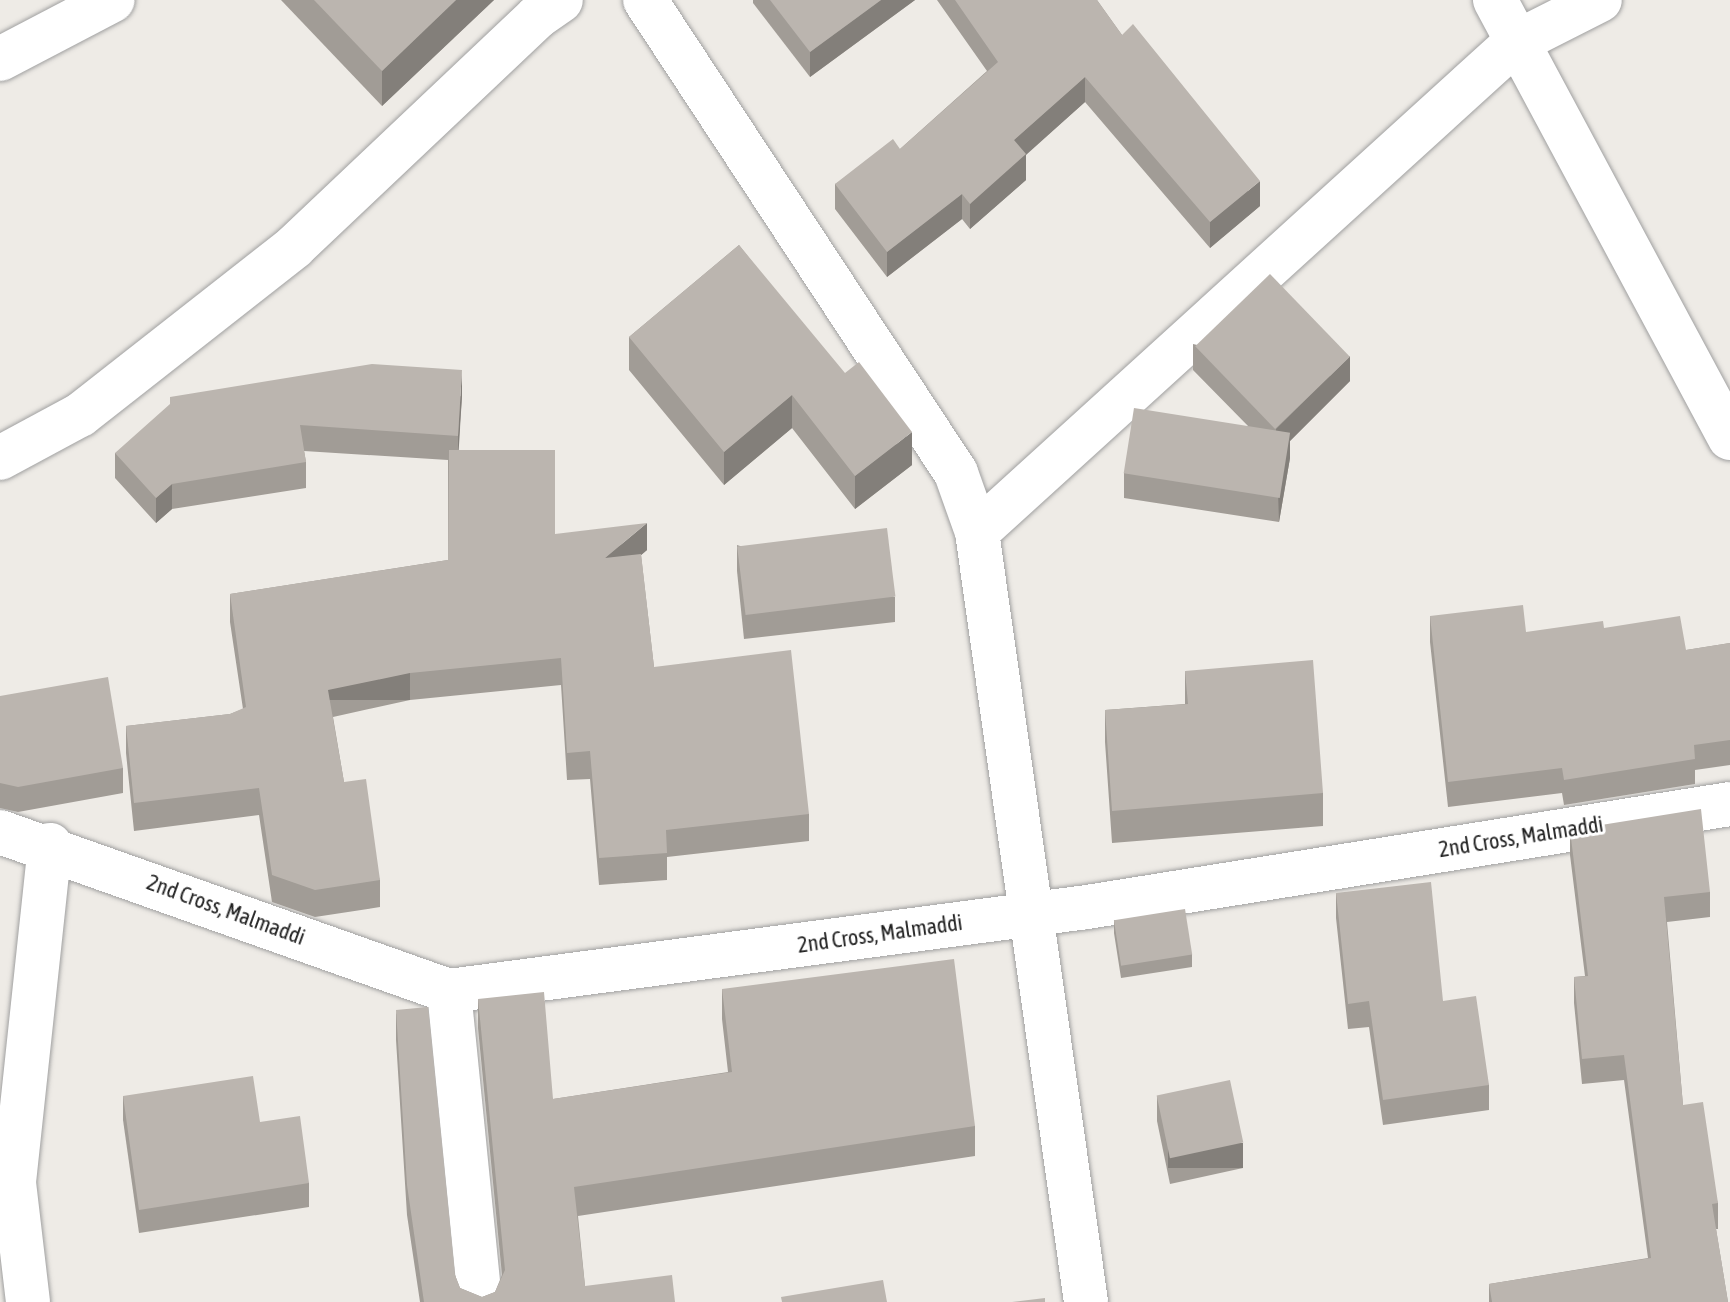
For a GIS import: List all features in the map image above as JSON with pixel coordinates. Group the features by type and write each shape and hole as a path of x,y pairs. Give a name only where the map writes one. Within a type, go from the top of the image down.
{"street":[{"path":"0,59 113,0"},
{"path":"0,458 80,415 294,247 537,17 561,0"},
{"path":"645,0 956,473 977,532 1086,1302"},
{"path":"1495,0 1515,43 1730,438"},
{"path":"977,532 1515,43 1600,0"},
{"name":"2nd Cross, Malmaddi","path":"0,832 50,845 449,991 1029,914 1730,804"},
{"path":"28,1302 14,1182 50,845"},
{"path":"449,991 480,1302"}],"building":[{"path":"314,0 456,0 382,71"},
{"path":"770,0 881,0 810,52"},
{"path":"955,0 1097,0 1122,35 1133,24 1260,181 1210,222 1085,77 1014,140 1026,154 970,204 962,194 887,252 835,184 893,139 900,149 998,62"},
{"path":"739,245 845,373 859,362 912,432 855,476 792,395 724,452 629,337"},
{"path":"1270,274 1350,357 1275,429 1195,346"},
{"path":"372,364 462,370 458,436 300,425 306,462 172,484 156,498 115,453 170,404 170,397"},
{"path":"1134,408 1290,433 1280,498 1124,473"},
{"path":"449,450 555,450 555,534 647,523 605,558 641,554 654,667 791,650 809,814 666,830 667,853 599,858 590,751 567,753 561,658 410,673 328,690 344,782 366,779 380,880 315,890 272,875 259,788 134,803 126,726 230,714 246,707 230,594 448,560"},
{"path":"887,528 895,596 746,615 737,546"},
{"path":"1523,605 1526,632 1603,621 1604,628 1680,616 1686,650 1730,643 1730,740 1694,745 1695,759 1564,780 1562,768 1448,782 1430,616"},
{"path":"1313,660 1323,793 1112,811 1105,710 1188,704 1185,671"},
{"path":"108,677 123,768 18,787 0,783 0,696"},
{"path":"1701,809 1710,892 1664,897 1683,1105 1703,1102 1718,1203 1712,1204 1728,1302 1492,1302 1489,1284 1651,1258 1624,1055 1582,1059 1574,977 1588,976 1570,830"},
{"path":"1431,882 1443,1001 1476,996 1489,1085 1383,1100 1369,1001 1348,1004 1336,893"},
{"path":"1185,909 1192,954 1121,966 1114,920"},
{"path":"954,959 975,1126 574,1187 585,1286 672,1275 675,1302 424,1302 407,1185 396,1010 428,1007 455,1275 460,1288 482,1297 495,1292 505,1270 478,999 544,992 553,1099 732,1072 722,989"},
{"path":"253,1076 260,1122 300,1116 309,1183 139,1210 123,1096"},
{"path":"1230,1080 1243,1143 1170,1158 1157,1096"},
{"path":"883,1280 887,1302 782,1302 781,1297"},
{"path":"1045,1298 1045,1302 1012,1302"}]}
